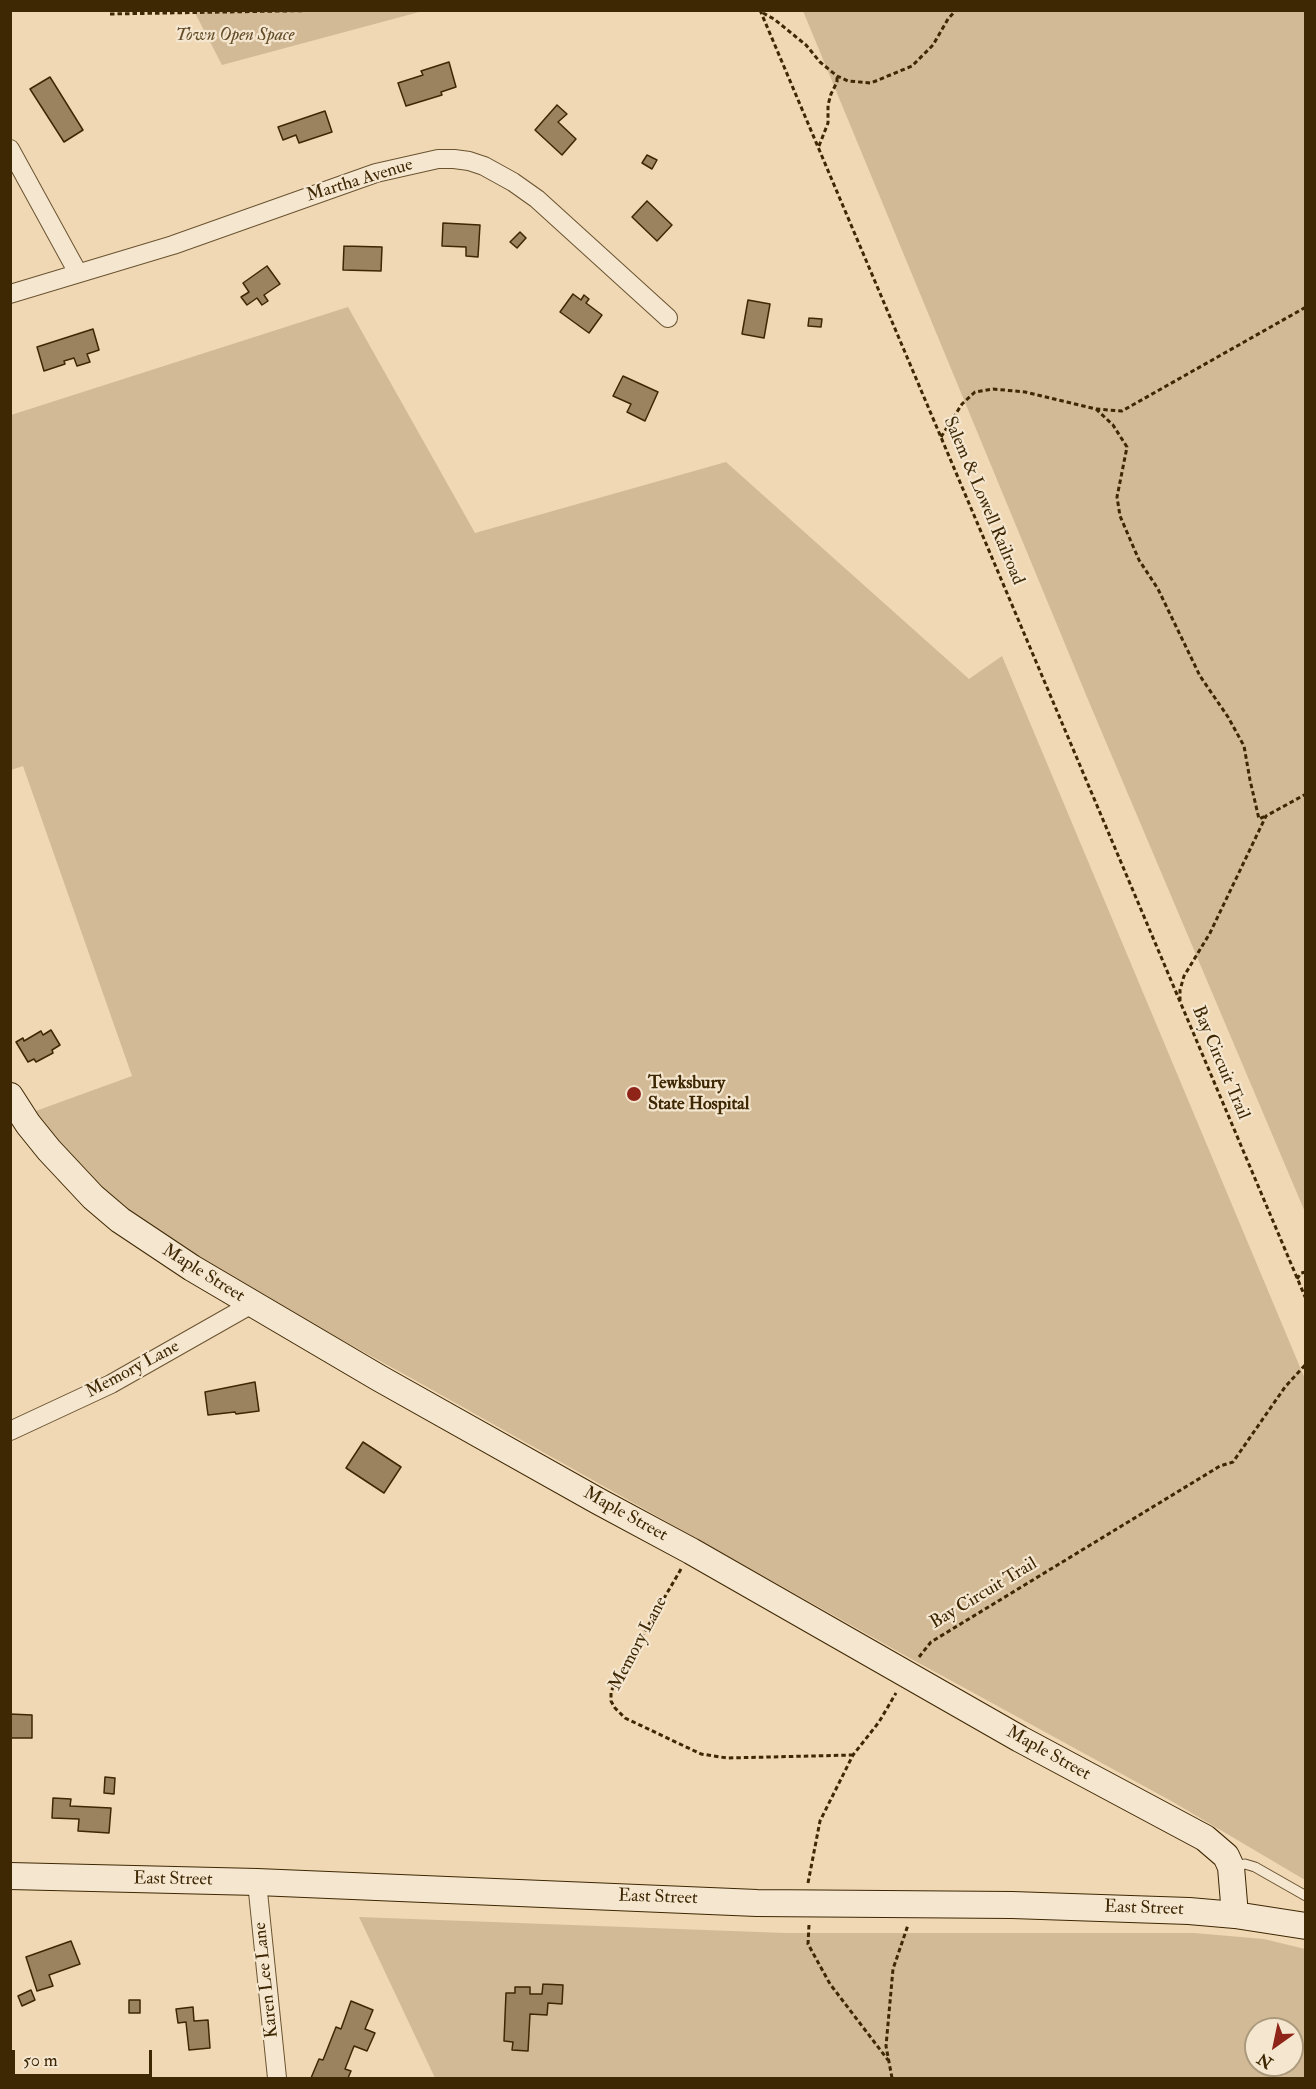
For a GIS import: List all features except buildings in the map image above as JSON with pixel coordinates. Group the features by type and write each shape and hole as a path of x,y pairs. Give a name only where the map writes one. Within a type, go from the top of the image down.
{"street":[{"path":"10,150 78,273"},
{"name":"Martha Avenue","path":"10,294 173,245 376,173 438,159 454,159 484,166 537,199 668,318"},
{"name":"Maple Street","path":"10,1096 28,1124 49,1150 102,1205 120,1220 192,1268 1020,1739 1205,1838 1226,1856 1230,1867"},
{"name":"Memory Lane","path":"10,1431 111,1384 252,1304"},
{"path":"1230,1867 1235,1915"},
{"name":"East Street","path":"10,1876 257,1882 747,1902 1189,1911 1235,1915 1305,1926"},
{"name":"Karen Lee Lane","path":"257,1882 277,2079"}],"lane":[{"path":"1230,1867 1245,1864 1256,1868 1305,1896"}],"path":[{"path":"110,14 338,10"},
{"path":"761,11 806,45 820,62 837,76 848,81 871,83 912,66 933,45 956,10"},
{"name":"Salem & Lowell Railroad","path":"761,11 1180,1003"},
{"path":"818,147 828,123 828,105 837,76"},
{"path":"941,437 962,404 975,392 993,389 1025,392 1096,409 1122,411 1305,307"},
{"path":"1096,409 1113,425 1127,447 1117,497 1120,516 1200,676 1228,717 1244,746 1259,819 1305,794"},
{"name":"Bay Circuit Trail","path":"1266,816 1210,933 1184,976 1180,990 1180,1003 1305,1299"},
{"path":"1297,1279 1301,1273 1305,1272"},
{"name":"Bay Circuit Trail","path":"888,2060 830,1984 808,1944 808,1882 820,1821 853,1755 879,1722 906,1674 931,1642 1220,1466 1233,1462 1285,1387 1305,1365"},
{"name":"Memory Lane","path":"692,1551 615,1683 611,1692 611,1701 615,1708 625,1718 700,1754 727,1758 853,1755"},
{"name":"Bay Circuit Trail","path":"892,2079 886,2046 893,1969 914,1904"}],"green space":[{"name":"Town Open Space","path":"194,11 423,11 222,65"},
{"path":"803,11 1305,11 1305,1212 1089,702"},
{"name":"Tewksbury State Hospital","path":"348,307 475,533 726,462 969,679 1002,656 1305,1379 1305,1880 1173,1802 906,1656 218,1272 157,1235 88,1177 33,1112 132,1076 23,766 11,770 11,415"},
{"path":"359,1917 785,1933 1194,1933 1264,1939 1305,1949 1305,2078 435,2078"}],"place":[{"name":"Tewksbury State Hospital","path":"634,1094"}]}
